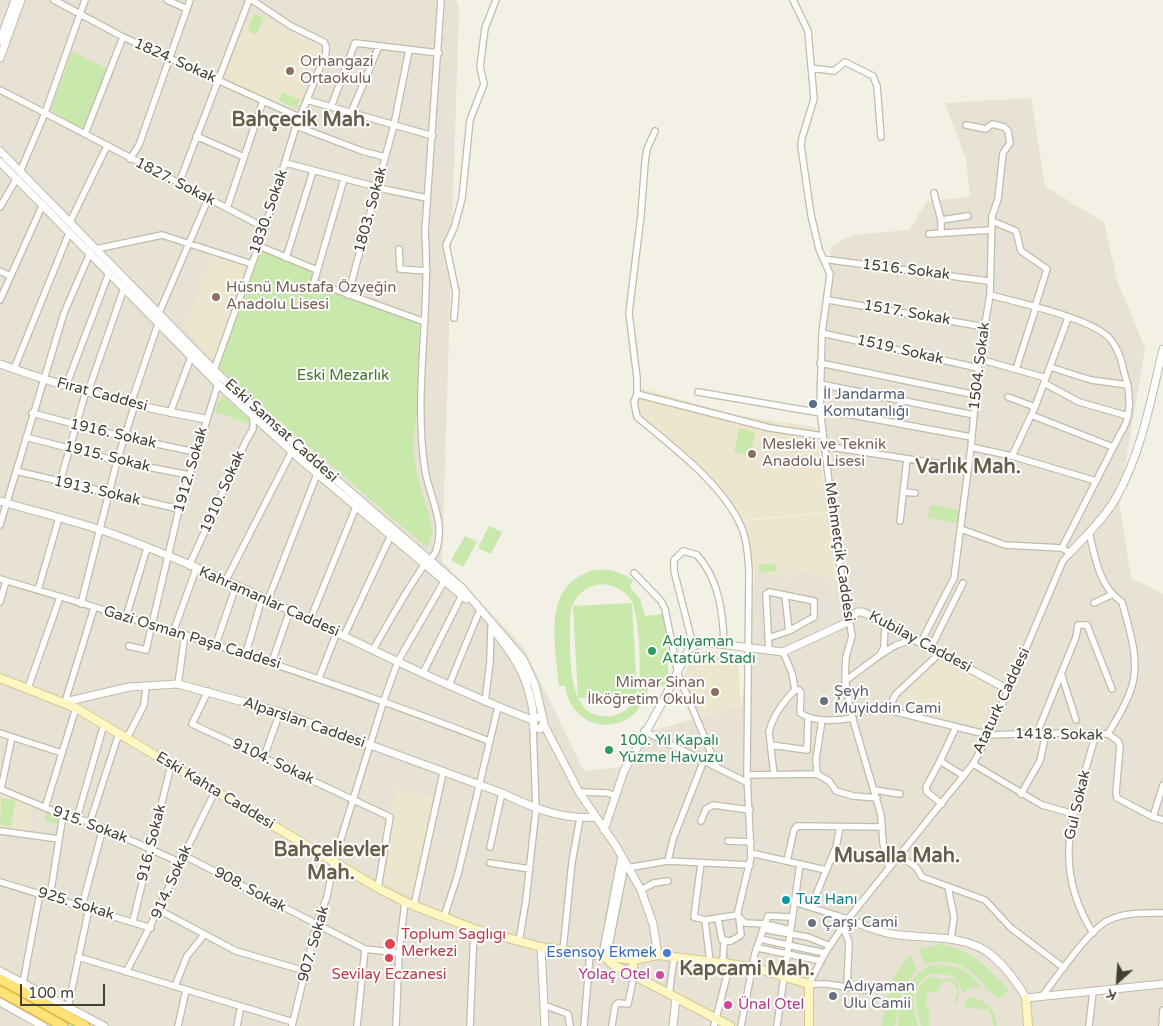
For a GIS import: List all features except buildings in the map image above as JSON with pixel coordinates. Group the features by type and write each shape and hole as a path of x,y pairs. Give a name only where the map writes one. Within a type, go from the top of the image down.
{"highway":[{"path":"0,979 85,1026"},
{"path":"0,991 63,1026"}],"main road":[{"name":"Eski Kahta Caddesi","path":"0,678 65,702 76,708 215,792 404,902 474,929 519,942 541,947 633,960"},
{"path":"637,977 633,970 633,960 658,955 752,967 784,976 809,984 809,1026"},
{"path":"604,956 612,964 673,996 715,1022 730,1026"},
{"path":"1026,998 1028,1026"}],"street":[{"path":"0,41 15,0"},
{"path":"0,58 21,0"},
{"name":"1824. Sokak","path":"54,0 79,15 124,37 299,117"},
{"path":"0,207 18,175 45,113 85,0"},
{"path":"167,0 187,9"},
{"path":"130,158 139,145 190,0"},
{"path":"179,183 251,0"},
{"name":"1830. Sokak","path":"214,370 259,246 299,117 326,53 324,42 291,26 251,0"},
{"path":"454,318 456,292 446,244 454,228 462,199 470,120 484,84 480,67 485,28 496,0"},
{"name":"Mehmetçik Caddesi","path":"793,0 808,31 814,99 802,138 811,215 823,259 830,274 820,363 821,411 848,622 852,636 845,664 846,681 852,716 877,798 888,868"},
{"path":"373,650 428,561 436,553 440,532 440,521 426,473 423,443 427,271 425,232 439,54 441,2"},
{"path":"85,134 124,37"},
{"path":"331,107 353,45 360,43 439,54"},
{"path":"351,114 379,46"},
{"name":"1803. Sokak","path":"348,295 394,125 409,50"},
{"path":"811,68 834,71 845,62 873,76 877,86 881,137"},
{"name":"1827. Sokak","path":"0,90 265,228"},
{"path":"307,100 433,136"},
{"path":"227,208 263,101"},
{"name":"1504. Sokak","path":"921,642 954,578 971,447 979,359 990,295 988,281 992,222 998,199 1003,152 1010,143 1008,131 997,124 992,124 986,129 966,126"},
{"path":"296,126 385,158"},
{"path":"655,131 647,149 645,162 642,206 629,307 637,394 634,402 637,418 704,477 722,496 741,525 747,549 749,571 747,775 751,853 738,917 741,935 724,942 722,951 722,960 730,964 715,1022"},
{"path":"196,136 244,157"},
{"path":"70,222 107,146"},
{"name":"Eski Samsat Caddesi","path":"0,151 18,175 69,233 93,251 159,313 214,370 282,434 428,561 462,588 516,648 530,672 543,722 579,792 641,890 653,924 658,955"},
{"name":"Eski Samsat Caddesi","path":"0,162 18,175 70,222 109,273 218,384 317,474 391,535 428,561 479,612 511,652 525,675 530,691 533,722"},
{"path":"286,163 344,179 427,198"},
{"path":"286,258 313,171"},
{"path":"344,179 314,282 426,322"},
{"path":"934,193 941,220 941,233"},
{"path":"159,313 208,199"},
{"path":"0,300 43,204"},
{"path":"941,220 968,216"},
{"path":"992,222 1016,231 1021,251 1047,268 1016,370"},
{"path":"929,234 991,230"},
{"path":"14,369 69,233"},
{"path":"0,525 3,502 16,471 32,413 64,313 93,251 162,234 252,264"},
{"path":"259,246 317,270"},
{"path":"399,249 400,269 427,271"},
{"name":"1516. Sokak","path":"823,259 988,281"},
{"path":"0,271 10,276"},
{"path":"66,386 109,273"},
{"path":"60,482 87,392 124,288"},
{"path":"990,295 1035,307 1097,328 1110,339 1124,364 1128,385 1128,416 1126,425 1062,548"},
{"name":"1517. Sokak","path":"828,300 985,327"},
{"path":"1012,456 1035,407 1068,318"},
{"path":"81,604 117,461 158,324"},
{"name":"1519. Sokak","path":"822,333 978,368"},
{"path":"961,528 1005,545 1062,548 1070,552 1117,497 1135,456 1163,349"},
{"path":"170,413 191,357"},
{"path":"979,359 1045,380 1079,402 1128,416"},
{"path":"820,363 976,395"},
{"name":"Fırat Caddesi","path":"0,364 43,380 87,392 170,413 206,419"},
{"path":"1050,367 1091,380 1128,385"},
{"path":"214,370 218,384"},
{"name":"1912. Sokak","path":"129,646 146,650 179,509 195,452 218,384"},
{"path":"820,384 974,415"},
{"path":"698,392 971,437"},
{"path":"637,394 770,428 823,436"},
{"path":"1008,397 1035,407"},
{"name":"1916. Sokak","path":"32,413 76,426 195,452"},
{"path":"1031,415 1113,447"},
{"name":"1910. Sokak","path":"174,630 193,568 246,441 253,429 254,417"},
{"name":"1915. Sokak","path":"26,437 70,447 117,461 189,475"},
{"path":"824,446 968,468"},
{"path":"971,447 1012,456 1096,481"},
{"path":"225,582 292,451"},
{"path":"900,521 907,459"},
{"name":"1913. Sokak","path":"16,471 179,509"},
{"path":"246,653 265,599 317,474"},
{"path":"904,492 915,494"},
{"name":"Kahramanlar Caddesi","path":"3,502 99,529 148,548 290,610 485,702 533,722"},
{"path":"310,620 356,506"},
{"path":"38,590 59,518"},
{"path":"1088,532 1098,571 1111,595 1122,602 1132,640 1135,665 1131,690 1108,734"},
{"path":"344,636 391,535"},
{"path":"126,616 148,548"},
{"path":"604,830 624,770 644,731 678,674 686,653 693,645 674,571 674,560 683,551 697,556 712,579 723,613 724,644"},
{"name":"Ataturk Caddesi","path":"809,984 825,953 848,918 973,764 989,735 1009,690 1060,567 1070,552"},
{"path":"634,572 661,601 665,609 678,674 716,765"},
{"path":"0,602 3,580"},
{"name":"Gazi Osman Paşa Caddesi","path":"3,580 246,653 384,700 488,741"},
{"name":"907. Sokak","path":"293,1024 317,923 327,897 334,861 384,700 398,661 446,580"},
{"path":"931,647 963,583"},
{"path":"216,644 236,586"},
{"path":"768,638 789,631 814,617 814,601 769,592 766,594 768,638 769,651"},
{"path":"423,673 462,595"},
{"path":"785,595 789,631"},
{"path":"1094,602 1111,595"},
{"path":"28,688 60,597"},
{"path":"65,702 94,608"},
{"path":"272,662 290,610"},
{"path":"449,685 479,612"},
{"name":"Kubilay Caddesi","path":"693,645 701,643 724,644 748,649 783,652 848,622 857,612 863,612 1009,690"},
{"path":"880,655 884,646 885,623"},
{"path":"1037,733 1076,636 1077,627 1084,624 1087,625 1112,689"},
{"path":"485,702 490,662 491,626"},
{"path":"319,678 337,632"},
{"path":"178,684 185,634"},
{"path":"846,681 880,655 896,645 909,641 911,637"},
{"path":"783,652 792,673 795,690"},
{"path":"888,710 896,694 941,652"},
{"path":"1061,674 1076,720"},
{"name":"Alparslan Caddesi","path":"65,702 129,687 178,684 280,712 502,794 536,809 580,818 594,817"},
{"path":"127,738 144,706 146,686"},
{"path":"771,745 807,750 808,719 800,713 801,693 799,690 795,690"},
{"path":"774,775 770,725 782,703 795,690"},
{"name":"9104. Sokak","path":"208,691 192,724 390,817 378,888"},
{"path":"444,917 458,874 477,786 498,707"},
{"path":"45,808 76,708"},
{"name":"1418. Sokak","path":"808,719 822,720 852,716 857,711 888,710 989,735 1037,733 1108,734 1118,741 1121,754 1117,798 1153,817"},
{"path":"264,757 280,712"},
{"path":"539,717 543,722 540,729 533,722 539,717"},
{"path":"817,774 816,759 822,720"},
{"path":"519,942 530,869 536,809 533,722"},
{"path":"77,818 104,724"},
{"path":"942,804 926,790 956,727"},
{"path":"644,731 716,765 748,783"},
{"path":"0,733 62,753"},
{"path":"90,822 119,733"},
{"path":"1021,794 1040,761 1046,733"},
{"name":"Gul Sokak","path":"1093,933 1078,908 1068,868 1068,834 1096,733"},
{"path":"0,789 12,737"},
{"path":"668,861 673,839 704,760"},
{"path":"940,762 964,776"},
{"path":"973,764 1042,805 1074,814"},
{"name":"916. Sokak","path":"133,921 171,765"},
{"path":"414,905 443,773"},
{"path":"747,775 817,774 829,781 836,791 853,796 877,798"},
{"path":"1163,785 1153,817 1163,820"},
{"name":"915. Sokak","path":"0,789 63,815 90,822 179,862"},
{"path":"875,790 900,794"},
{"name":"914. Sokak","path":"126,972 151,928 179,862 215,792"},
{"path":"579,792 608,793 616,796"},
{"path":"490,847 502,794"},
{"path":"701,821 706,809 713,805 750,810"},
{"path":"50,896 63,815"},
{"path":"564,950 572,862 580,818"},
{"path":"787,861 795,827 802,825 882,827"},
{"path":"812,907 836,847 840,827"},
{"path":"82,906 103,828"},
{"path":"0,832 59,839"},
{"path":"728,841 751,842"},
{"path":"751,853 826,870"},
{"name":"908. Sokak","path":"183,855 365,949"},
{"path":"898,856 916,867 922,877 985,900 1011,928 1064,968"},
{"path":"604,956 621,857"},
{"path":"604,956 626,866 668,861 750,865"},
{"path":"490,863 530,869"},
{"path":"701,863 694,917 704,920 738,917"},
{"path":"777,1026 800,864"},
{"path":"641,890 654,883 668,881"},
{"name":"925. Sokak","path":"0,882 151,928"},
{"path":"948,887 954,917 950,939"},
{"path":"23,983 40,893"},
{"path":"396,1026 399,953 404,902"},
{"path":"794,902 848,918 874,930 892,934 950,939 985,951 1016,981 1026,998 1163,984"},
{"path":"68,1007 89,908"},
{"path":"159,910 236,951 305,971"},
{"path":"1043,995 1093,933 1108,920 1119,916 1163,913"},
{"path":"741,1026 752,967 768,916 792,917"},
{"path":"738,917 744,923 790,932 830,946"},
{"path":"718,919 722,940 730,940"},
{"path":"704,920 710,962"},
{"path":"842,927 848,942 847,986"},
{"path":"470,1026 474,929"},
{"path":"175,986 187,956 204,935"},
{"path":"760,939 825,953"},
{"path":"541,947 545,1026"},
{"path":"758,948 821,961"},
{"path":"357,1026 365,949 399,953"},
{"path":"584,1026 590,954"},
{"path":"78,957 293,1024"},
{"path":"673,1026 674,957"},
{"path":"0,971 104,1026"},
{"path":"612,1026 615,1006 618,1003 628,1004 637,977"},
{"path":"809,984 847,986 866,990"},
{"path":"178,1026 186,990"},
{"path":"1089,1026 1093,992"},
{"path":"0,1002 33,1023 43,1026"},
{"path":"544,1005 568,1014 570,1026"},
{"path":"236,1026 240,1006"},
{"path":"1162,1026 1163,1010"}],"shaded area":[{"path":"0,0 456,0 459,6 442,561 524,648 584,771 631,766 644,733 741,706 752,645 754,570 791,578 793,568 847,582 822,407 831,246 853,235 909,230 927,201 970,197 966,159 945,103 1031,98 1045,186 1104,223 1118,283 1145,348 1119,502 1131,578 1163,594 1163,1026 0,1026"},
{"path":"251,12 322,47 296,113 228,80 226,74"},
{"name":"Hüsnü Mustafa Özyeğin Anadolu Lisesi","path":"214,255 246,265 215,355 209,356 184,329"},
{"name":"Mesleki ve Teknik Anadolu Lisesi","path":"640,388 736,415 816,427 828,512 743,520 715,482 637,411"},
{"path":"828,513 836,580 793,569 791,578 754,570 743,521"},
{"name":"Mimar Sinan İlköğretim Okulu","path":"719,651 721,663 738,664 741,706 698,718 684,677 691,659 699,652"},
{"path":"941,659 965,670 955,721 895,707 912,686"},
{"path":"966,670 989,682 993,695 981,727 956,721"},
{"path":"396,789 433,797 413,897 383,882"},
{"path":"0,793 32,806 28,832 0,829"}],"green space":[{"path":"254,14 264,18 256,35 247,30"},
{"path":"72,51 108,69 82,129 51,110"},
{"path":"283,92 300,100 296,109 279,101"},
{"name":"Eski Mezarlık","path":"259,250 313,272 310,285 419,323 417,414 413,445 416,470 433,531 427,548 219,369"},
{"path":"222,395 250,420 248,424 214,411"},
{"path":"739,428 755,432 750,456 734,452"},
{"path":"930,505 959,510 957,523 928,518"},
{"path":"489,526 502,532 491,554 478,548"},
{"path":"465,536 477,542 463,567 451,560"},
{"path":"775,563 776,571 760,573 758,565"},
{"name":"Adıyaman Atatürk Stadı","path":"594,570 609,570 624,575 633,580 630,587 640,599 645,616 664,614 669,685 651,687 649,683 644,701 634,714 621,722 607,725 593,723 581,715 571,703 565,686 559,686 555,618 558,602 565,589 577,578","holes":["601,584 623,591 632,602 637,620 639,649 640,677 637,696 627,709 611,716 595,715 584,707 577,695 573,680 570,646 570,617 576,599 589,588"]},
{"path":"632,603 637,695 578,698 573,606"},
{"path":"1,798 16,801 10,827 0,825"},
{"path":"46,811 60,817 59,824 45,821"},
{"path":"939,944 961,950 970,955 986,967 1009,990 999,998 984,989 985,986 978,978 958,964 943,962 924,964 918,950"},
{"path":"910,954 917,969 901,991 895,1026 881,1026 893,978"},
{"path":"933,965 961,969 972,976 981,988 972,987 963,993 958,982 953,977 932,973 919,983 914,996 913,1003 918,1026 898,1026 900,1007 906,989 917,974"},
{"path":"932,976 941,980 950,978 958,983 959,994 956,1003 953,1003 958,992 955,985 950,981 941,983 938,991 929,992 925,1002 929,1011 929,1026 921,1026 916,1005 917,992 920,986"},
{"path":"0,983 77,1026 70,1026 0,987"},
{"path":"972,997 977,998 990,1007 995,1016 997,1026 994,1026 989,1010 964,1007 965,1001"}],"place":[{"name":"Orhangazi Ortaokulu","path":"290,71"},
{"name":"Hüsnü Mustafa Özyeğin Anadolu Lisesi","path":"216,297"},
{"name":"İl Jandarma Komutanlığı","path":"813,404"},
{"name":"Mesleki ve Teknik Anadolu Lisesi","path":"752,454"},
{"name":"Adıyaman Atatürk Stadı","path":"652,651"},
{"name":"Mimar Sinan İlköğretim Okulu","path":"715,692"},
{"name":"Şeyh Muyiddin Cami","path":"824,701"},
{"name":"100. Yıl Kapalı Yüzme Havuzu","path":"609,750"},
{"name":"Tuz Hanı","path":"786,900"},
{"name":"Çarşı Cami","path":"812,923"},
{"name":"Toplum Saglıgı Merkezi","path":"390,944"},
{"name":"Esensoy Ekmek","path":"667,953"},
{"name":"Sevilay Eczanesi","path":"389,958"},
{"name":"Yolaç Otel","path":"660,975"},
{"name":"Adıyaman Ulu Camii","path":"833,996"},
{"name":"Ünal Otel","path":"728,1005"}],"district":[{"name":"Bahçecik Mah.","path":"301,121"},
{"name":"Varlık Mah.","path":"968,468"},
{"name":"Musalla Mah.","path":"897,857"},
{"name":"Bahçelievler Mah.","path":"331,862"},
{"name":"Kapcami Mah.","path":"747,970"}]}
